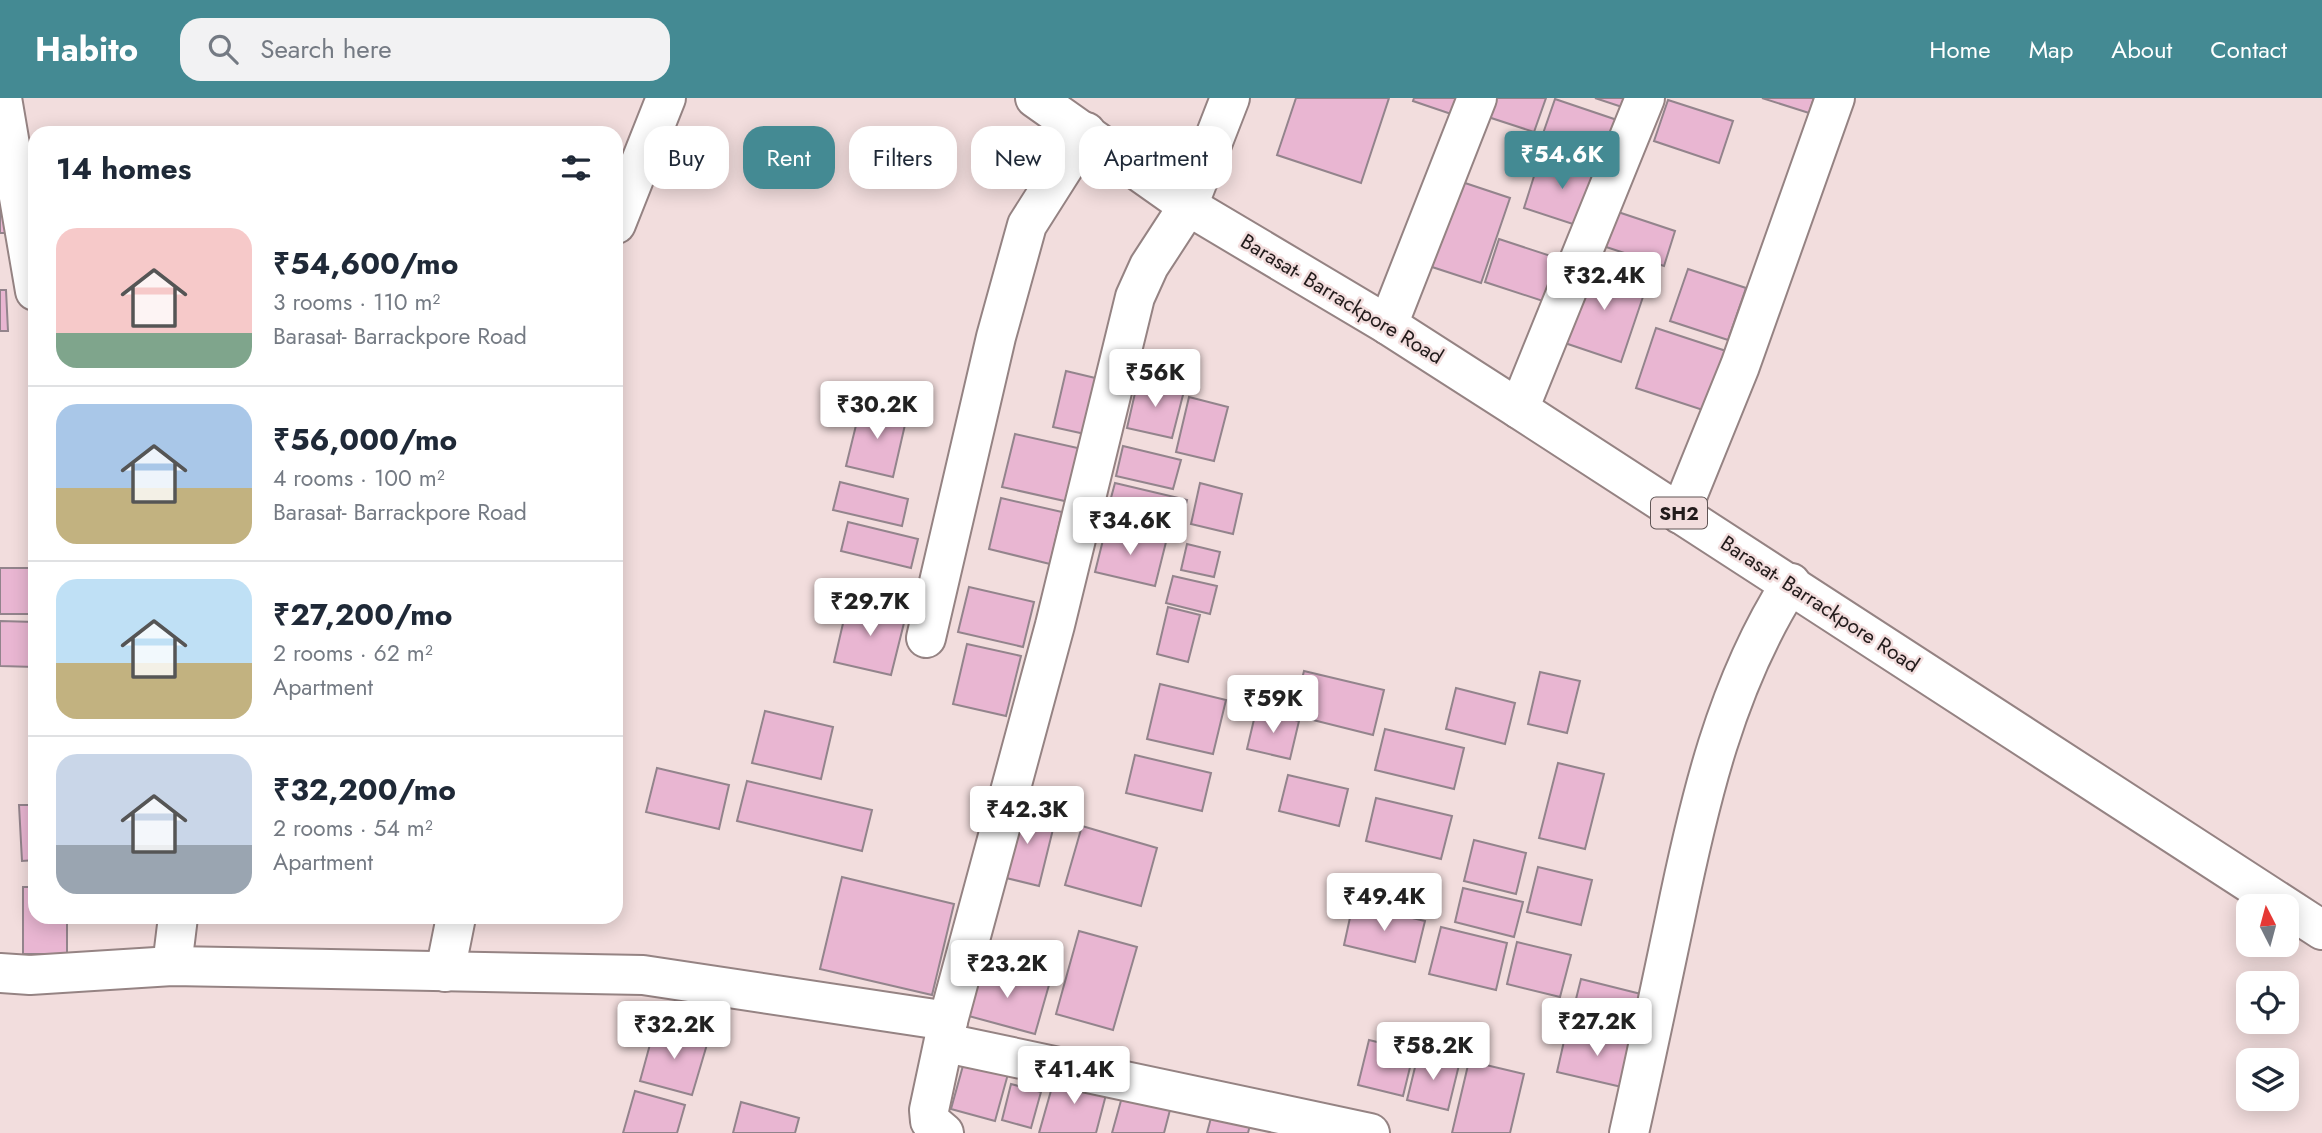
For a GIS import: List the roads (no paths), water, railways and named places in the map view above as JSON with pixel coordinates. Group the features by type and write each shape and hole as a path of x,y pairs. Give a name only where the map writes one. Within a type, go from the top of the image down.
{"street":[{"path":"2,98 28,250"},
{"path":"623,206 666,98"},
{"name":"Barasat- Barrackpore Road","path":"1035,98 1079,127"},
{"path":"944,1133 930,1121 929,1110 947,1032 1055,625 1135,297 1154,258 1188,206 1230,98"},
{"path":"1388,325 1477,98"},
{"path":"1519,409 1645,98"},
{"path":"1680,514 1740,366 1835,98"},
{"path":"926,638 996,337 1027,225 1079,143"},
{"name":"Barasat- Barrackpore Road","path":"1165,189 1188,206 1388,325 1791,583 2322,930"},
{"path":"1629,1133 1709,773 1733,695 1763,626 1791,583"},
{"path":"172,966 177,924"},
{"path":"445,972 455,924"},
{"path":"0,973 30,975 172,966 643,975 947,1032 1370,1133"}]}
